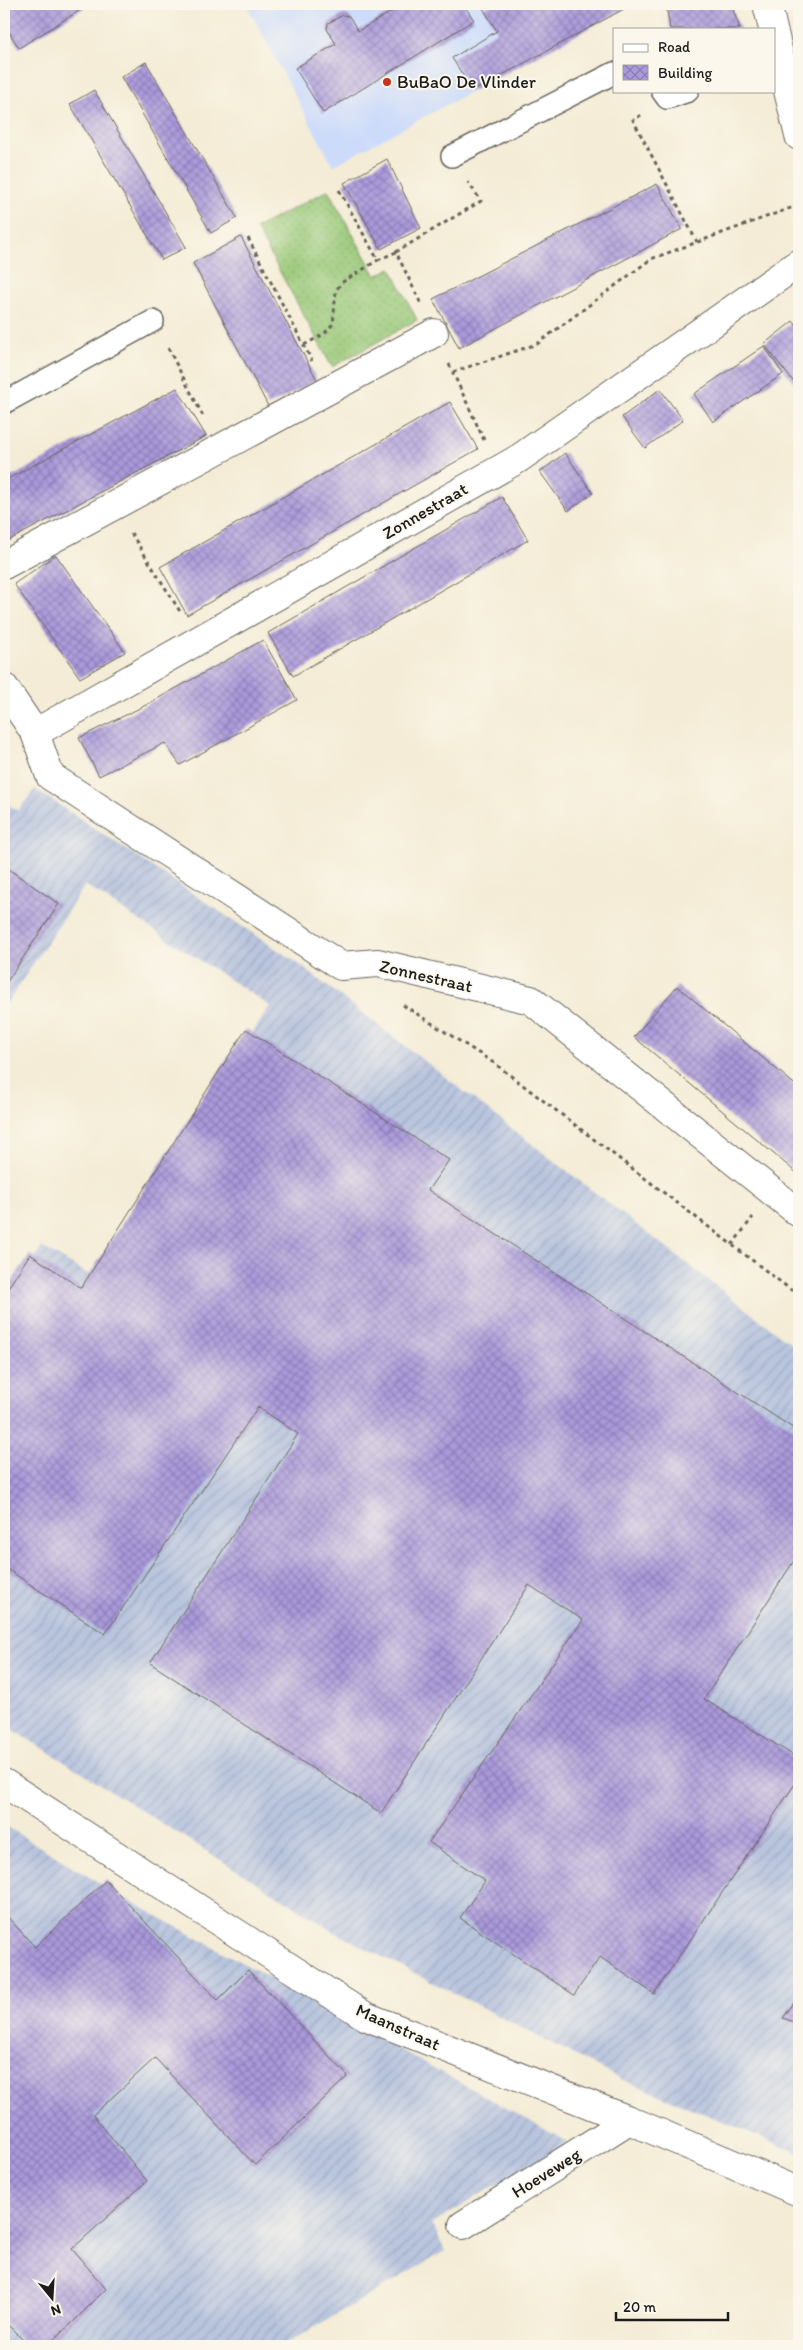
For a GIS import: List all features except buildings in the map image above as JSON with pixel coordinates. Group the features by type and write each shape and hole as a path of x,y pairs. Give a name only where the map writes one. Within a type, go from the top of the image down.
{"street":[{"path":"767,4 773,28"},
{"path":"776,48 778,64 799,136"},
{"name":"Zonnestraat","path":"35,734 518,459 799,263"},
{"path":"4,566 434,332"},
{"name":"Zonnestraat","path":"4,687 35,734 50,776 341,966 378,963 531,1000 799,1213"},
{"name":"Maanstraat","path":"4,1783 365,2016 629,2120 799,2192"},
{"name":"Hoeveweg","path":"463,2226 629,2120"}],"lane":[{"path":"452,156 613,73"},
{"path":"664,94 680,92"},
{"path":"4,403 153,321"}],"path":[{"path":"664,94 633,120 697,242"},
{"path":"396,252 481,201 452,156"},
{"path":"453,372 537,344 651,259 799,205"},
{"path":"248,238 328,390"},
{"path":"304,345 324,334 333,324 336,291 341,283 378,260"},
{"path":"153,321 220,448"},
{"path":"114,506 199,641"},
{"path":"396,1001 494,1063 799,1296"}],"shaded area":[{"name":"BuBaO De Vlinder","path":"246,4 633,4 333,166"},
{"path":"35,789 296,962 799,1350 799,2153 623,2080 340,1935 4,1724 4,1306 42,1247 93,1277 270,1006 85,885 4,1008 4,801 18,811"},
{"path":"4,1825 121,1896 568,2142 432,2224 445,2251 282,2346 4,2346"}],"green space":[{"path":"328,190 376,276 391,268 417,320 332,367 256,228"}],"place":[{"name":"BuBaO De Vlinder","path":"387,82"}]}
